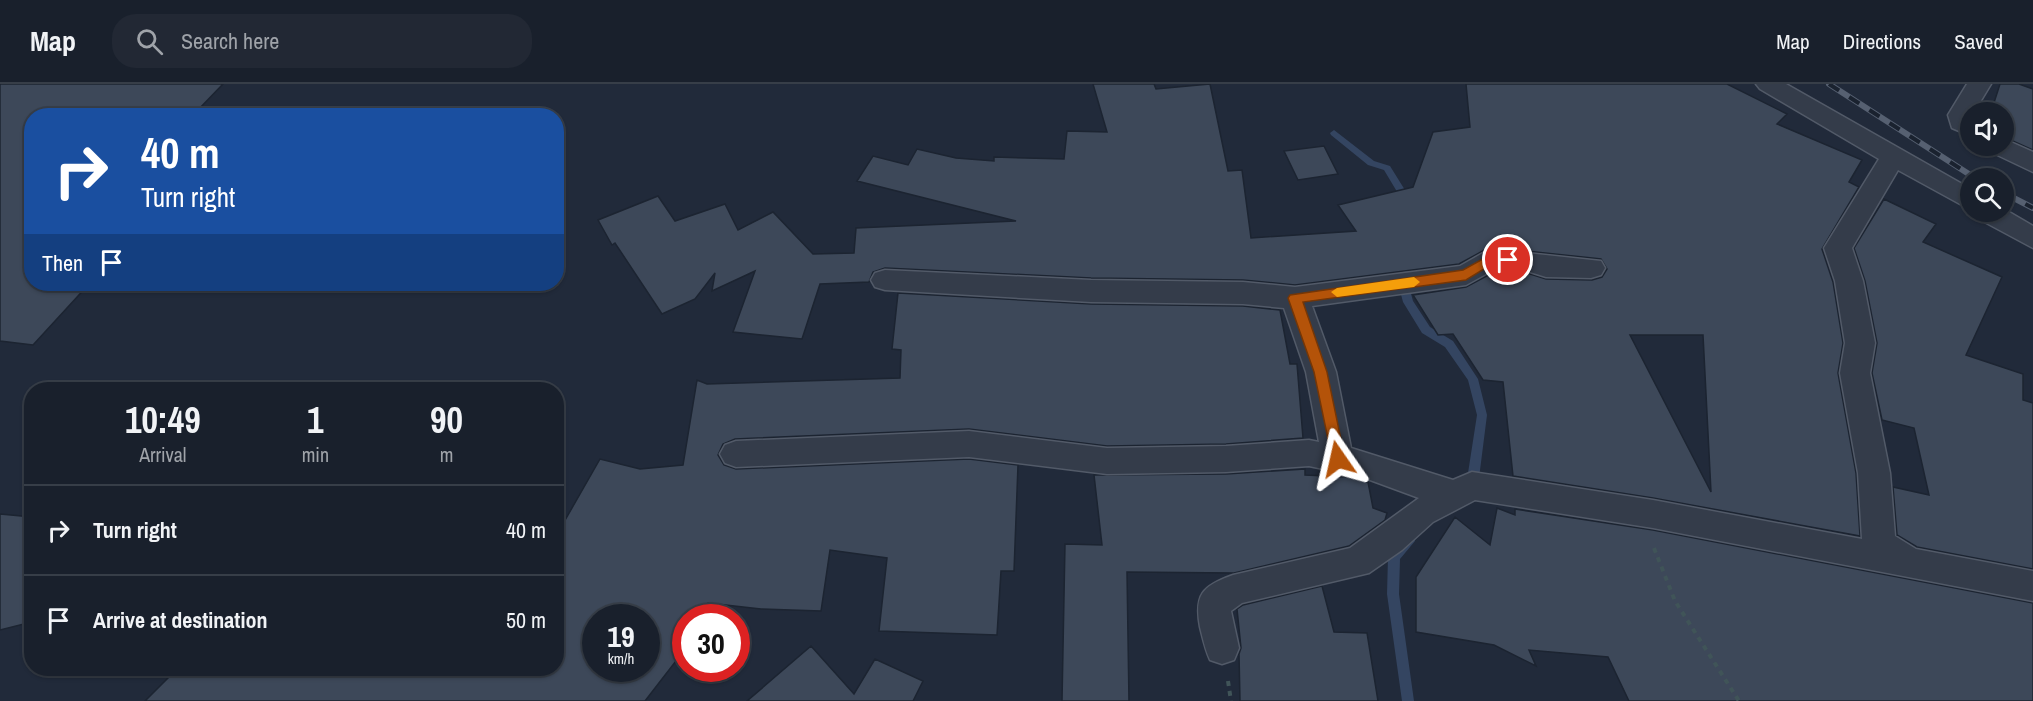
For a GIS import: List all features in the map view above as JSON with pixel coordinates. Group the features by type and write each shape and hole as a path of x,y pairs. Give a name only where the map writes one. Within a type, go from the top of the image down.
{"street":[{"path":"1768,84 1960,195"},
{"path":"1968,102 1979,84"},
{"path":"2014,153 2033,163"},
{"path":"1894,156 1838,248 1849,281 1860,343 1855,373 1874,473 1879,544 1907,561"},
{"path":"2005,222 2033,238"},
{"path":"885,280 1091,291 1243,293 1295,298 1466,275 1490,259 1527,261 1546,267 1591,268"},
{"path":"1295,298 1321,372 1338,459"},
{"path":"736,454 969,444 1107,461 1226,459 1309,453 1365,464 1411,482 1454,494"},
{"path":"1222,648 1213,604 1233,590 1357,562 1390,540 1422,512 1472,486 1653,514 2033,586"}],"path":[{"path":"1653,514 1650,539 1675,601 1739,701"}],"building":[{"path":"0,84 223,84 200,108 24,108 24,291 83,291 33,345 0,341"},
{"path":"1093,84 1154,84 1156,89 1210,84 1228,171 1242,170 1251,238 1356,231 1338,205 1413,187 1433,132 1470,127 1466,84 1727,84 1787,114 1777,124 1862,160 1849,182 1859,187 1822,249 1833,282 1843,343 1838,373 1856,473 1860,536 1653,498 1513,476 1503,382 1483,380 1453,334 1438,335 1413,295 1466,287 1496,271 1527,273 1546,279 1592,280 1602,277 1607,269 1601,259 1490,247 1459,264 1295,285 1243,280 1091,278 885,268 873,272 869,282 820,284 802,339 733,332 755,271 712,291 715,273 695,299 662,314 615,243 612,245 598,220 658,196 675,221 725,204 738,230 773,212 813,254 854,253 856,228 1016,221 857,181 873,156 908,165 917,149 956,158 994,161 994,157 1064,159 1067,131 1107,132","holes":["1630,335 1703,335 1711,492"]},
{"path":"2000,84 2019,84 2033,89 2033,150 2014,141 2014,102 1994,102"},
{"path":"1324,146 1338,174 1298,180 1284,151"},
{"path":"1884,199 1936,224 1923,242 2002,277 1966,355 2023,374 2023,400 2033,403 2033,569 1917,547 1897,535 1893,487 1929,495 1914,428 1882,420 1872,373 1877,343 1865,281 1854,248"},
{"path":"898,293 1091,304 1243,306 1280,310 1290,364 1297,364 1303,438 1226,444 1107,446 969,429 735,439 723,444 718,455 724,465 736,469 969,459 1018,465 1014,571 1001,571 997,635 879,631 887,558 830,550 821,611 761,609 750,608 750,604 672,604 672,666 660,682 660,604 582,604 582,682 660,682 645,701 145,701 170,676 564,676 564,522 600,459 640,469 683,465 697,380 707,384 900,378 901,350 892,349"},
{"path":"1305,469 1305,475 1349,477 1368,482 1373,508 1387,513 1385,520 1349,546 1234,573 1127,572 1129,701 1062,701 1065,544 1102,545 1094,475 1226,474"},
{"path":"1497,508 1515,515 1515,509 1653,530 2033,603 2033,701 1629,701 1608,657 1529,650 1536,666 1494,645 1416,632 1416,577 1455,517 1490,545"},
{"path":"0,514 24,516 24,624 0,630"},
{"path":"1322,586 1334,632 1367,633 1378,701 1240,701 1239,654 1241,648 1237,609 1243,605"},
{"path":"811,646 854,694 875,659 923,681 913,701 747,701"}],"waterway":[{"path":"1334,133 1371,163 1387,168 1408,203"},
{"path":"1409,258 1403,283 1408,302 1426,330 1449,344 1473,379 1482,415 1472,486"},
{"path":"1408,701 1393,594 1394,557 1409,541"}],"railway":[{"path":"1829,84 1960,168"},
{"path":"2014,198 2033,208"}],"slow traffic":[{"path":"1337,292 1414,282"}],"route":[{"path":"1338,459 1321,372 1295,298 1466,275 1490,259 1508,260"}]}
